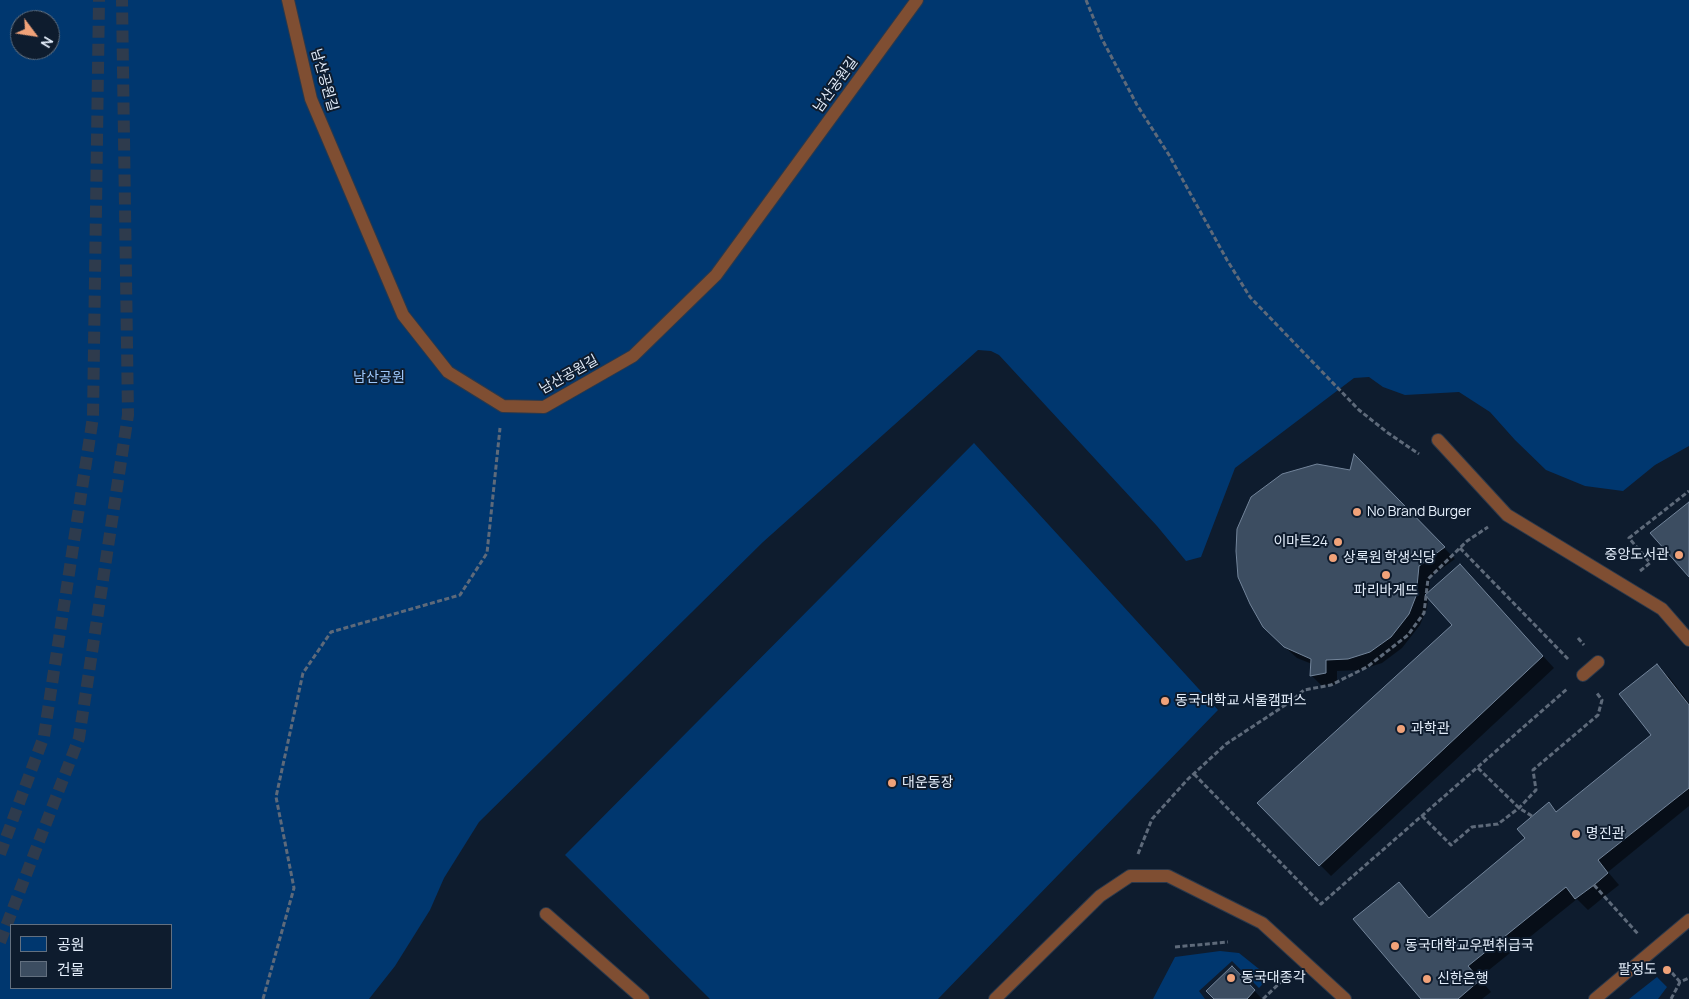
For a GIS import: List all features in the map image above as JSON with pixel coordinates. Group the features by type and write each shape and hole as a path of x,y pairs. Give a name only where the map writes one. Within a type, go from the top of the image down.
{"street":[{"name":"남산공원길","path":"288,0 311,99 403,315 448,372 503,406 544,406 633,356 716,275 917,0"},
{"path":"1438,440 1507,515 1662,609 1689,640"},
{"path":"1583,675 1598,662"},
{"path":"998,998 1100,896 1130,876 1168,876 1262,923 1345,999"},
{"path":"546,914 643,999"},
{"path":"1595,999 1689,920"}],"path":[{"path":"1086,0 1102,39 1137,104 1170,155 1227,260 1250,297 1359,410 1422,456"},
{"path":"263,999 294,888 276,796 303,672 331,632 460,595 487,554 503,406"},
{"path":"1622,584 1650,563 1629,538 1689,491"},
{"path":"1130,876 1152,819 1194,774 1226,744 1290,702 1304,690 1331,685 1367,667 1408,635 1424,613 1428,579 1467,541 1507,515"},
{"path":"1482,520 1489,527"},
{"path":"1422,816 1451,845 1472,827 1498,824 1519,808 1536,790 1533,770 1598,715 1602,700 1583,675 1460,548"},
{"path":"1194,774 1321,904 1583,675"},
{"path":"1478,768 1519,808 1532,816"},
{"path":"1594,885 1638,934"},
{"path":"1175,947 1228,942"},
{"path":"1263,999 1303,960"},
{"path":"1671,999 1680,982 1689,978"}],"green space":[{"name":"남산공원","path":"0,0 1689,0 1689,446 1655,465 1623,491 1585,486 1546,470 1490,412 1459,392 1405,395 1383,387 1369,377 1354,378 1235,468 1201,557 1186,561 1157,526 999,355 991,351 978,350 763,542 479,822 444,878 430,910 395,966 369,999 0,999"},
{"name":"대운동장","path":"974,443 1218,710 938,999 710,999 565,855"},
{"path":"1220,951 1239,953 1269,977 1259,988 1232,961 1199,991 1205,999 1153,999 1175,957"},
{"path":"1657,977 1667,987 1658,999 1629,999"}],"building":[{"name":"상록원 학생식당","path":"1354,454 1445,547 1419,566 1416,596 1409,614 1391,637 1370,652 1348,659 1326,660 1326,673 1310,676 1311,659 1284,647 1263,627 1250,604 1238,577 1237,529 1251,497 1282,474 1317,464 1350,470"},
{"name":"중앙도서관","path":"1689,502 1689,577 1650,533"},
{"name":"과학관","path":"1460,564 1543,656 1319,866 1257,803 1452,625 1425,595"},
{"name":"명진관","path":"1657,664 1689,705 1689,788 1598,860 1608,873 1594,885 1575,899 1566,887 1468,966 1480,980 1458,999 1421,999 1353,919 1399,882 1429,918 1525,838 1517,829 1549,802 1556,812 1651,735 1619,694"},
{"name":"동국대종각","path":"1232,966 1255,990 1247,999 1214,999 1206,991"}],"tunnel":[{"path":"0,854 44,736 93,417 99,0"},
{"path":"0,942 79,738 128,415 122,0"}],"place":[{"name":"No Brand Burger","path":"1357,512"},
{"name":"이마트24","path":"1338,542"},
{"name":"중앙도서관","path":"1679,555"},
{"name":"상록원 학생식당","path":"1333,558"},
{"name":"파리바게뜨","path":"1386,575"},
{"name":"동국대학교 서울캠퍼스","path":"1165,701"},
{"name":"과학관","path":"1401,729"},
{"name":"대운동장","path":"892,783"},
{"name":"명진관","path":"1576,834"},
{"name":"동국대학교우편취급국","path":"1395,946"},
{"name":"팔정도","path":"1667,970"},
{"name":"동국대종각","path":"1231,978"},
{"name":"신한은행","path":"1427,979"}]}
